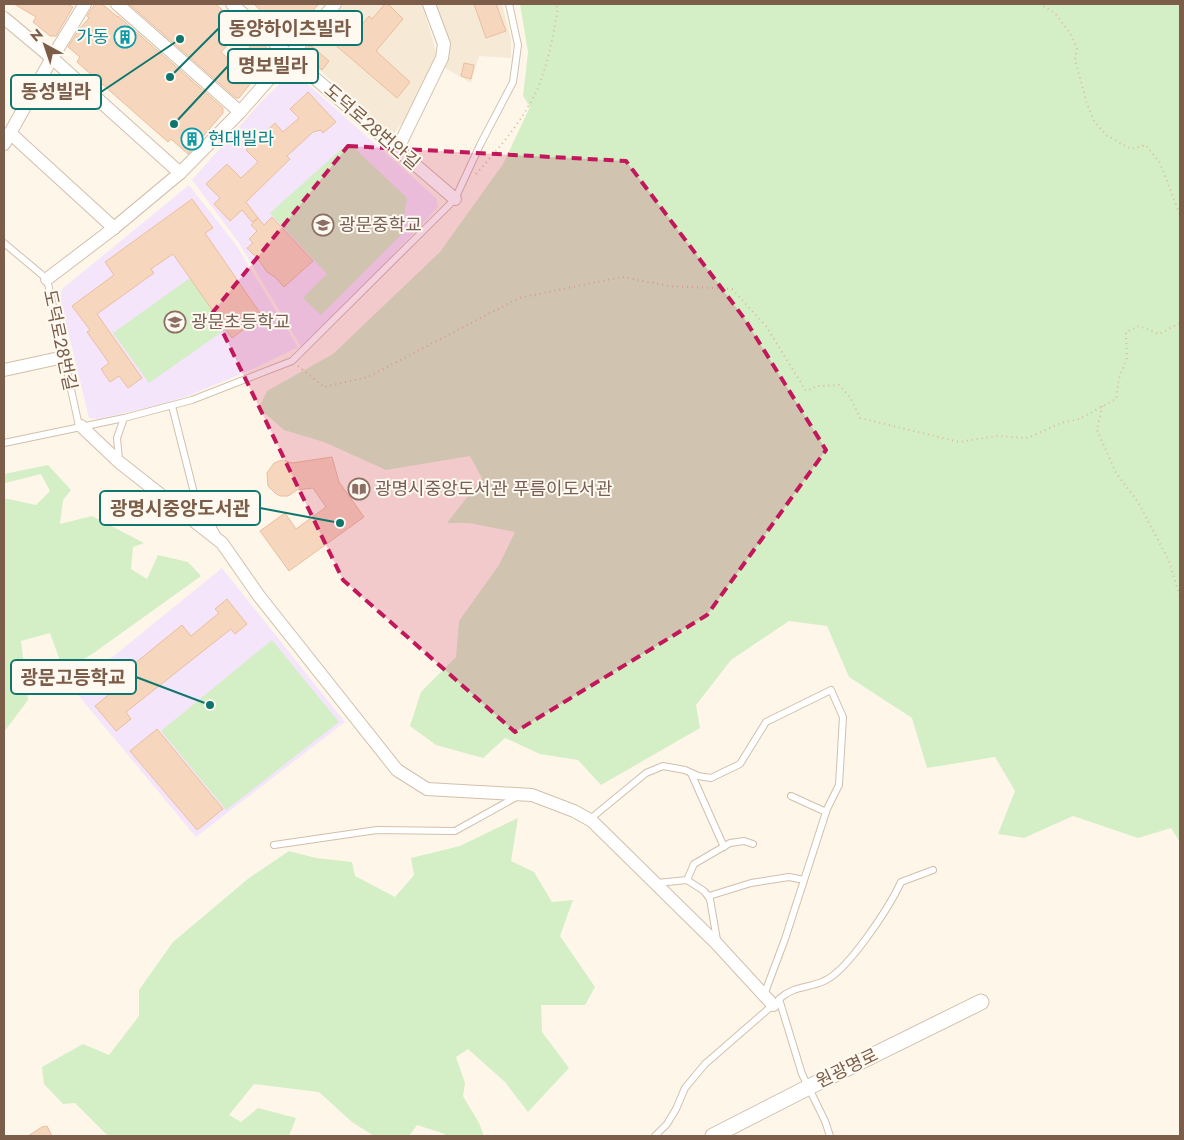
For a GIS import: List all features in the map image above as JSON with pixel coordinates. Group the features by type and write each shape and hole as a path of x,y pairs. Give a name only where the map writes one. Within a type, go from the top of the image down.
{"street":[{"path":"85,4 52,58 7,139 114,228"},
{"path":"117,4 240,112"},
{"name":"도덕로28번안길","path":"232,4 289,56 455,199"},
{"path":"47,280 180,173 240,112 335,4"},
{"path":"398,148 442,58 444,44 429,4"},
{"path":"4,18 52,58 180,173"},
{"path":"4,370 64,356"},
{"path":"80,426 119,462 222,543 259,596 397,770 427,788 532,795 574,811 589,820 717,944 764,995 776,1002"},
{"name":"원광명로","path":"713,1136 981,1002"}],"lane":[{"path":"4,443 172,406 292,361 455,199 480,145 513,82 518,45 509,4"},
{"name":"도덕로28번길","path":"4,243 47,280 80,426"},
{"path":"172,406 194,492 222,543"},
{"path":"119,462 117,438 124,418"},
{"path":"589,820 646,773 663,766 711,778 740,764 766,722 830,690 843,717 839,785 826,812 785,939 764,995"},
{"path":"691,773 724,847"},
{"path":"274,845 377,830 455,831 521,794"},
{"path":"791,796 826,812"},
{"path":"687,880 694,864 730,843 744,841 753,844"},
{"path":"655,1136 668,1124 685,1088 705,1064 792,990 824,981 839,971 888,907 901,882 933,870"},
{"path":"708,896 751,883 789,877 804,880"},
{"path":"656,884 687,880 704,891 710,898 717,944"},
{"path":"776,1002 794,1053 830,1136"}],"path":[{"path":"474,178 505,142 525,113 538,89 551,44 558,9 556,4"},
{"path":"1039,4 1055,13 1070,32 1077,49 1075,58 1086,101 1094,121 1106,135 1131,149 1146,146 1160,163 1180,215"},
{"path":"292,361 324,387 368,376 519,298 622,276 668,286 732,288 766,326 806,391 817,386 839,385 850,397 860,418 959,442 997,436 1028,438 1061,423 1079,419 1116,399 1119,378 1127,358 1126,332 1139,326 1159,334 1169,327 1180,323"},
{"path":"1102,406 1097,430 1116,473 1138,502 1169,561 1180,597"}],"highlighted area":[{"path":"348,146 626,161 744,318 826,450 707,615 515,732 343,580 213,312"}],"shaded area":[{"path":"269,4 299,4 313,16 293,39 281,41 256,18"},
{"path":"344,4 421,4 424,11 436,54 434,63 408,116 393,135 305,57 303,48"},
{"path":"434,4 502,4 511,39 511,58 479,56 471,83 445,68 446,63"},
{"name":"광문중학교","path":"293,71 436,198 438,207 320,332 301,347 239,243 192,180 260,103"},
{"name":"광문초등학교","path":"189,185 236,245 298,347 255,368 188,396 159,405 98,419 89,418 60,298 62,289"},
{"path":"222,568 345,722 196,837 73,689"}],"green space":[{"path":"520,4 1180,4 1180,842 1171,828 1138,838 1073,816 1024,838 998,834 1015,791 995,757 927,768 912,718 849,677 827,626 789,621 731,660 696,705 700,728 601,785 578,760 540,754 505,738 483,758 436,745 410,726 421,692 456,657 459,621 499,565 515,532 469,523 447,523 482,478 470,456 386,470 324,442 284,430 259,408 267,391 333,354 440,252 503,164 530,107 523,96 528,52"},
{"path":"347,144 350,144 407,198 401,235 321,315 303,298 327,274 270,213"},
{"path":"190,278 226,329 149,383 113,333"},
{"path":"48,465 71,490 63,500 60,524 92,516 144,543 133,547 131,569 147,579 158,555 188,562 201,576 64,672 50,633 21,641 28,700 4,732 4,498 36,505 50,491 41,474 5,483 4,474"},
{"path":"272,640 339,722 226,810 161,731"},
{"path":"518,818 511,861 534,872 552,902 573,900 560,936 595,987 585,1005 541,1005 542,1032 569,1068 528,1112 505,1082 468,1049 456,1057 465,1083 463,1096 479,1123 484,1136 444,1136 445,1134 417,1125 409,1136 374,1136 352,1122 319,1092 254,1084 229,1115 241,1122 258,1108 296,1118 289,1136 108,1136 75,1103 63,1104 44,1084 42,1067 83,1044 109,1055 139,1016 139,990 173,942 249,878 289,851 316,858 352,862 355,876 395,897 414,875 411,858 460,846"}],"building":[{"path":"14,4 67,4 73,7 56,36 50,36 33,22 36,17"},
{"path":"95,4 102,4 118,16 223,108 223,113 188,154 171,139 168,142 77,62 80,57 68,47 89,18 87,16"},
{"path":"129,4 216,4 245,27 221,52 235,65 257,38 273,54 248,81 251,83 239,98 236,98"},
{"path":"254,4 319,4 286,40 262,19 266,16"},
{"path":"385,4 388,4 403,19 376,51 410,82 397,98 326,37 340,21 355,33 369,16 372,19"},
{"path":"474,4 496,4 506,31 486,38"},
{"path":"310,45 329,61 322,70 306,56 306,50"},
{"path":"464,63 474,65 471,79 461,76"},
{"path":"308,92 336,122 323,133 321,130 313,132 287,156 290,159 246,202 258,218 252,222 242,210 230,221 214,204 220,198 206,184 227,164 241,178 258,162 246,150 275,123 283,132 299,118 290,109"},
{"path":"192,199 213,228 205,233 262,316 232,338 173,254 151,269 154,273 97,314 142,378 128,388 119,376 110,382 101,369 109,363 87,332 90,330 72,306 114,275 105,262"},
{"path":"272,217 313,261 284,287 275,277 267,272 247,248 253,243 249,239 257,231 251,225 258,218 264,225"},
{"path":"332,457 339,482 364,517 289,571 260,531 285,513 296,529 326,507 313,488 297,490 288,496 280,496 268,486 267,473 274,463 283,460 292,463"},
{"path":"227,599 247,624 235,634 231,629 126,712 131,719 116,731 95,706 117,688 112,682 182,625 191,636 219,613 215,609"},
{"path":"157,729 223,809 197,830 130,751"},
{"path":"47,1126 52,1136 28,1136 42,1127"}],"place":[{"name":"가동","path":"125,37"},
{"name":"동성빌라","path":"180,39"},
{"name":"동양하이츠빌라","path":"170,77"},
{"name":"명보빌라","path":"174,124"},
{"name":"현대빌라","path":"192,139"},
{"name":"광문중학교","path":"323,225"},
{"name":"광문초등학교","path":"175,322"},
{"name":"광명시중앙도서관 푸름이도서관","path":"359,489"},
{"name":"광명시중앙도서관","path":"340,523"},
{"name":"광문고등학교","path":"210,705"}]}
